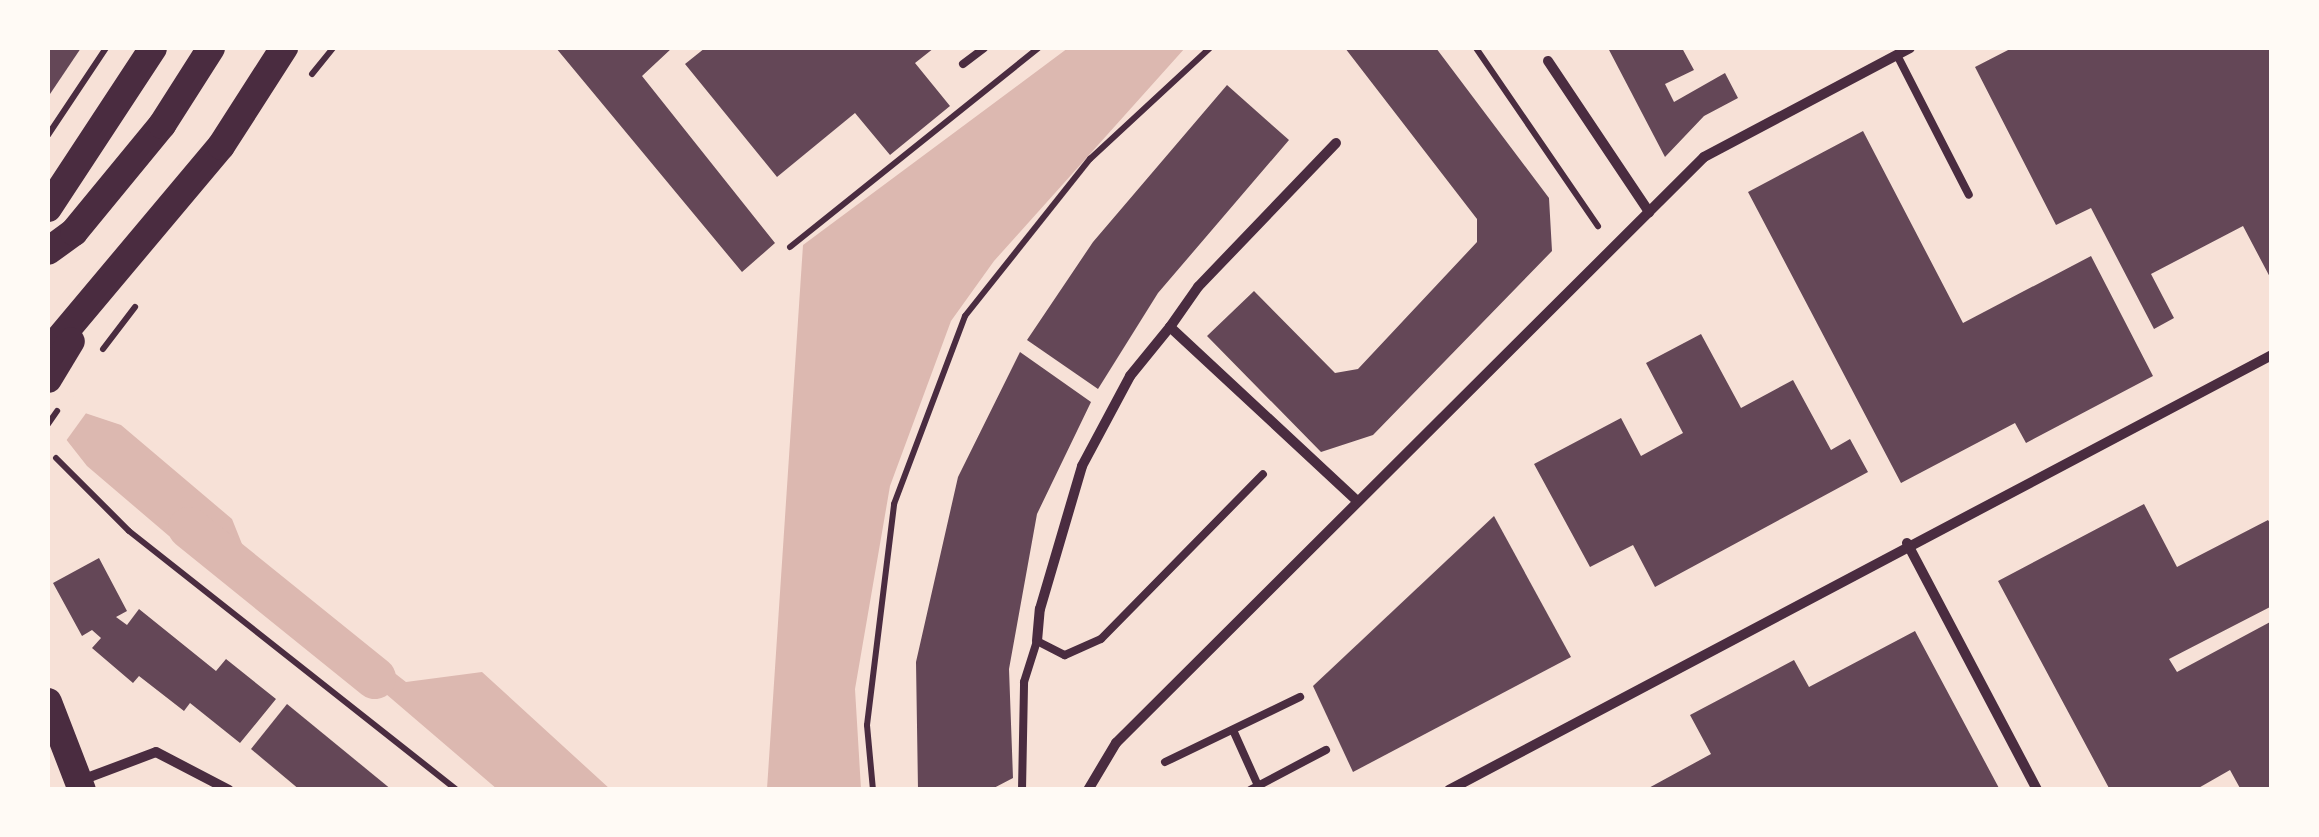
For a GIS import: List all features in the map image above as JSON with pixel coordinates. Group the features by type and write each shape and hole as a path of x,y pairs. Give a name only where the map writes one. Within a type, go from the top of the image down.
{"highway":[{"path":"48,208 152,48"},
{"path":"48,251 74,232 162,125 211,48"},
{"path":"49,367 100,292 221,146 284,48"},
{"path":"48,702 80,785"}],"street":[{"path":"1088,790 1116,743 1704,158 1910,48"},
{"path":"1548,61 1648,212"},
{"path":"1038,641 1040,609 1082,466 1130,376 1198,286 1336,143"},
{"path":"1170,327 1357,501"},
{"path":"1448,790 1907,543 2272,355"},
{"path":"1907,543 2037,790"},
{"path":"80,785 156,752 229,790"}],"lane":[{"path":"964,64 984,48"},
{"path":"1897,55 1969,195"},
{"path":"1022,790 1024,682 1038,641 1065,655 1100,640 1263,474"},
{"path":"1165,762 1300,696"},
{"path":"1232,730 1256,788 1326,750"}],"path":[{"path":"48,134 106,48"},
{"path":"790,247 1038,48"},
{"path":"872,790 867,724 894,504 964,316 1090,159 1210,48"},
{"path":"1476,48 1611,249"},
{"path":"56,458 129,531 457,790"}],"shaded area":[{"path":"1068,48 1185,48 994,261 951,321 890,486 855,689 861,789 767,789 803,245"},
{"path":"85,413 121,425 232,519 248,559 406,682 482,672 610,789 497,789 240,569 196,559 87,466 65,438"}],"pier":[{"path":"48,375 89,409 63,445 48,431"}],"building":[{"path":"48,48 81,48 48,97"},
{"path":"556,48 672,48 642,76 775,243 742,272"},
{"path":"705,48 934,48 915,63 950,106 890,155 855,113 777,177 685,64"},
{"path":"1345,48 1436,48 1549,198 1552,251 1373,435 1321,452 1207,336 1254,291 1335,373 1358,369 1477,242 1477,219"},
{"path":"1608,48 1682,48 1694,70 1665,84 1674,102 1725,73 1738,98 1704,116 1665,157"},
{"path":"2012,48 2272,48 2272,281 2243,226 2151,274 2174,318 2154,329 2091,208 2056,225 1975,67"},
{"path":"1227,85 1289,140 1158,293 1098,389 1027,340 1093,242"},
{"path":"1863,131 1963,323 2091,256 2153,376 2026,443 2015,423 1901,483 1748,192"},
{"path":"1701,334 1741,408 1793,380 1831,450 1850,439 1868,472 1655,587 1633,545 1590,567 1534,464 1621,418 1641,456 1683,433 1646,363"},
{"path":"1020,352 1091,402 1037,514 1009,669 1013,778 990,790 918,790 916,662 958,477"},
{"path":"2144,504 2177,567 2268,520 2272,526 2272,606 2169,659 2177,672 2272,621 2272,786 2265,790 2241,790 2230,770 2195,790 2110,790 1998,581"},
{"path":"1494,516 1571,657 1353,772 1313,686"},
{"path":"99,558 127,611 116,617 127,625 139,609 216,671 226,659 276,699 240,743 190,703 184,711 139,676 133,683 92,648 101,638 92,630 82,636 53,583"},
{"path":"1915,631 2000,790 1645,790 1711,754 1690,715 1794,660 1809,687"},
{"path":"287,704 392,790 300,790 251,749"}],"waterway":[{"path":"189,528 375,678"}]}
